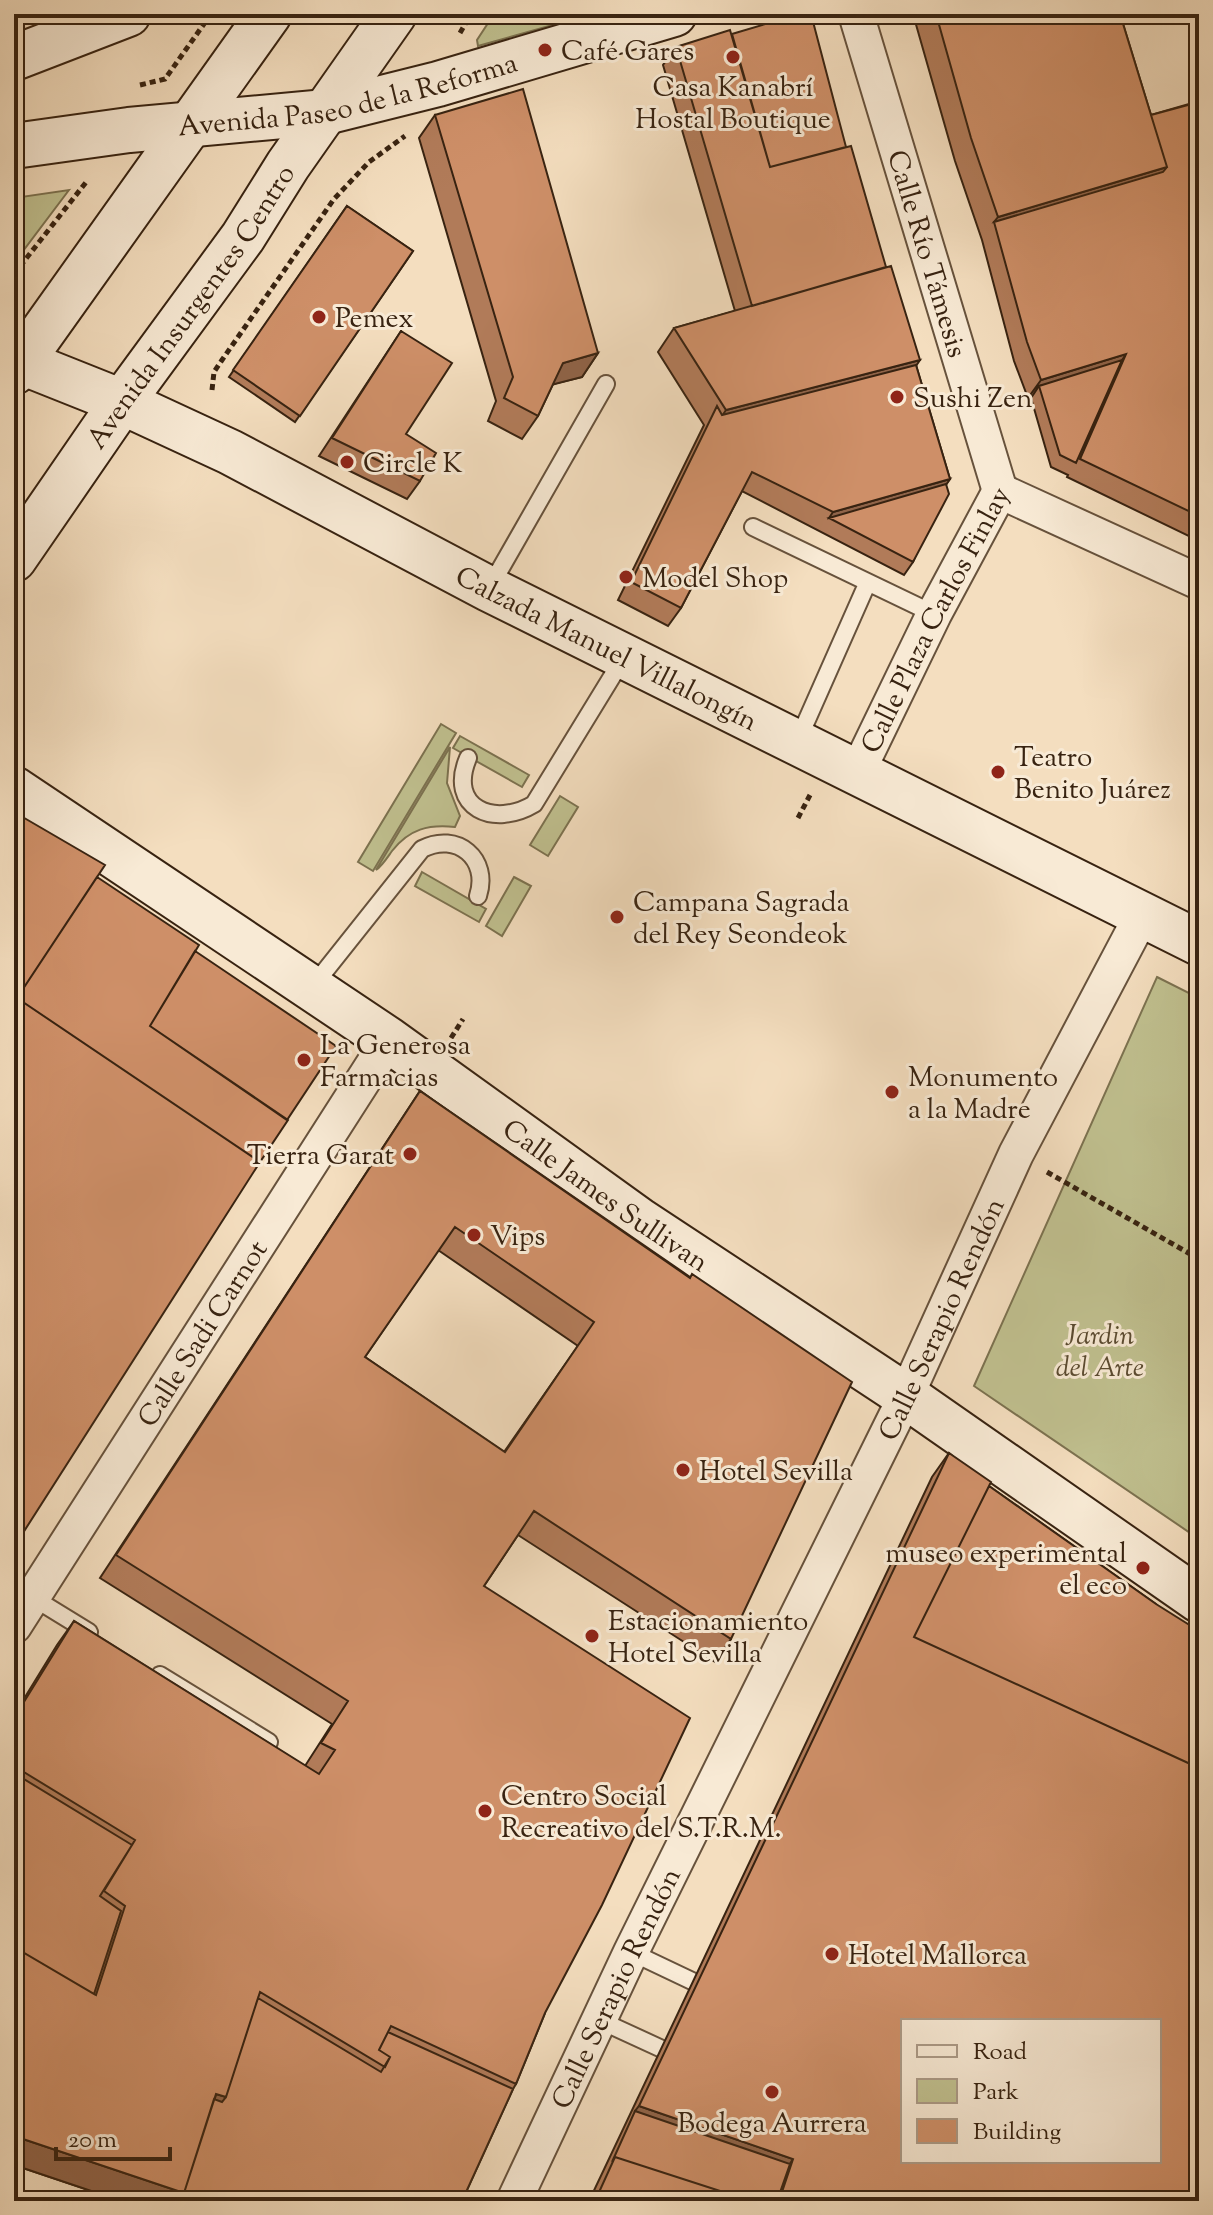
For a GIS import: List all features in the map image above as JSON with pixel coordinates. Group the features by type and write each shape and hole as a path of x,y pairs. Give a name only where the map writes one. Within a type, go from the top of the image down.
{"main road":[{"path":"14,58 128,14"},
{"path":"16,365 269,14"},
{"name":"Avenida Insurgentes Centro","path":"14,559 122,402 243,237 394,14"},
{"name":"Avenida Paseo de la Reforma","path":"14,146 326,112 438,84 674,14"},
{"name":"Calzada Manuel Villalongín","path":"16,365 122,402 230,452 489,589 1199,943"},
{"name":"Calle James Sullivan","path":"14,789 389,1040 639,1220 906,1396 1199,1600"}],"street":[{"name":"Calle Río Támesis","path":"856,14 1000,491"},
{"name":"Calle Plaza Carlos Finlay","path":"857,773 934,614 1000,491 1199,582"},
{"name":"Calle Serapio Rendón","path":"514,2201 631,1952 906,1396 1016,1154 1142,915"},
{"name":"Calle Sadi Carnot","path":"14,1626 389,1040"}],"lane":[{"path":"489,589 606,384"},
{"path":"753,527 934,614"},
{"path":"797,742 867,584"},
{"path":"468,758 462,784 467,799 482,812 500,817 520,813 534,804 624,656"},
{"path":"311,989 422,849 445,842 460,846 473,856 481,871 478,896"},
{"path":"32,1597 98,1638"},
{"path":"151,1670 269,1742"},
{"path":"631,1952 692,1981"},
{"path":"599,2020 662,2049"}],"path":[{"path":"165,79 211,14"},
{"path":"212,390 214,372 334,199 369,162 415,130"},
{"path":"14,274 87,181"},
{"path":"1016,1154 1199,1259"}],"green space":[{"path":"494,14 592,14 478,46 477,40"},
{"path":"69,190 14,263 14,198"},
{"path":"441,724 456,733 373,871 358,862"},
{"path":"460,736 529,775 522,787 453,748"},
{"path":"450,747 447,783 460,816 455,827 428,827 413,833 376,870"},
{"path":"560,796 578,807 548,856 530,845"},
{"path":"422,872 486,909 479,922 415,886"},
{"path":"514,877 531,886 502,936 486,926"},
{"name":"Jardin del Arte","path":"1157,977 1199,998 1199,1539 974,1386"}],"building":[{"path":"799,14 811,14 846,147 770,167 732,34"},
{"path":"936,14 1120,14 1167,167 998,217 971,138"},
{"path":"730,30 770,167 851,146 886,267 752,306 676,47"},
{"path":"523,89 598,353 563,363 538,416 504,398 513,377 435,115"},
{"path":"1199,102 1199,516 1080,459 1126,354 1041,380 1027,342 994,222 1163,172 1167,167 1151,115"},
{"name":"Pemex","path":"347,206 413,251 300,416 233,370"},
{"path":"891,266 920,360 726,410 674,328"},
{"path":"401,331 452,363 406,434 436,453 420,481 332,438"},
{"path":"1122,360 1076,463 1060,455 1039,386"},
{"path":"916,365 950,479 833,512 752,472 681,608 631,582 717,406 722,415"},
{"path":"946,484 949,494 913,562 829,518"},
{"path":"14,812 105,865 17,998 260,1162 14,1547"},
{"path":"97,877 199,945 150,1026 288,1120 260,1162 17,998"},
{"path":"195,951 336,1046 287,1120 150,1026"},
{"path":"420,1091 690,1278 692,1274 852,1382 731,1639 534,1511 484,1586 690,1718 602,1905 545,2013 516,2084 391,2026 379,2050 390,2057 385,2067 260,1992 226,2097 216,2094 184,2193 14,2136 14,1947 96,1995 125,1906 104,1891 135,1840 14,1766 14,1718 74,1621 319,1774 335,1750 321,1743 348,1701 116,1555","holes":["455,1227 594,1322 505,1452 365,1357"]},
{"path":"949,1453 991,1482 914,1637 1199,1768 1199,2201 779,2201 793,2159 639,2106"},
{"path":"989,1486 1199,1631 1199,1768 914,1637"},
{"path":"14,1773 132,1845 100,1896 121,1911 94,1994 14,1947"},
{"path":"258,1998 381,2072 390,2057 379,2050 388,2032 513,2089 462,2201 189,2201 181,2198 214,2099 222,2102 226,2097"},
{"path":"635,2111 790,2164 777,2201 751,2201 615,2157 612,2162"},
{"path":"615,2157 751,2201 595,2201"}],"place":[{"name":"Café Gares","path":"545,50"},
{"name":"Casa Kanabrí Hostal Boutique","path":"733,57"},
{"name":"Pemex","path":"319,317"},
{"name":"Sushi Zen","path":"897,397"},
{"name":"Circle K","path":"347,462"},
{"name":"Model Shop","path":"626,577"},
{"name":"Teatro Benito Juárez","path":"998,772"},
{"name":"Campana Sagrada del Rey Seondeok","path":"617,917"},
{"name":"La Generosa Farmacias","path":"304,1060"},
{"name":"Monumento a la Madre","path":"892,1092"},
{"name":"Tierra Garat","path":"410,1154"},
{"name":"Vips","path":"474,1235"},
{"name":"Hotel Sevilla","path":"683,1470"},
{"name":"museo experimental el eco","path":"1143,1568"},
{"name":"Estacionamiento Hotel Sevilla","path":"592,1636"},
{"name":"Centro Social Recreativo del S.T.R.M.","path":"485,1811"},
{"name":"Hotel Mallorca","path":"832,1954"},
{"name":"Bodega Aurrera","path":"772,2092"}]}
